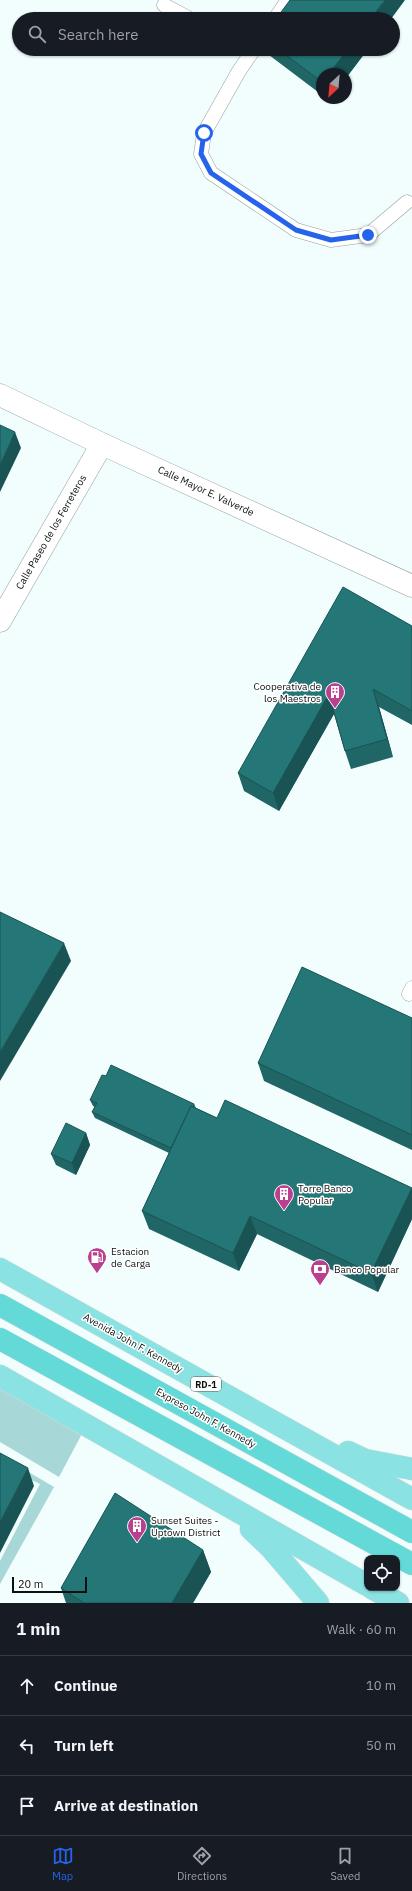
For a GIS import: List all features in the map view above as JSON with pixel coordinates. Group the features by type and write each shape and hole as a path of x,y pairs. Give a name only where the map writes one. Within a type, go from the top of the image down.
{"highway":[{"name":"Expreso John F. Kennedy","path":"0,1304 412,1532"},
{"path":"0,1339 412,1564"}],"main road":[{"name":"Avenida John F. Kennedy","path":"0,1268 412,1499"},
{"path":"0,1376 364,1583"},
{"path":"266,1418 365,1460 412,1469"},
{"path":"220,1501 271,1548 318,1603"},
{"path":"377,1591 398,1603"}],"street":[{"name":"Calle Mayor E. Valverde","path":"0,395 102,444 412,586"},
{"name":"Calle Paseo de los Ferreteros","path":"0,621 102,444"}],"lane":[{"path":"280,12 288,0"},
{"path":"164,4 178,12"},
{"path":"246,56 204,133 201,154 211,173 296,230 331,240 368,235 407,202"}],"shaded area":[{"path":"0,1382 84,1430 59,1477 0,1442"},
{"path":"0,1455 54,1487 0,1584 0,1561 40,1484 0,1465"}],"building":[{"path":"290,0 385,0 376,12 281,12"},
{"path":"287,56 343,56 334,68 316,68 316,78"},
{"path":"0,425 15,432 0,465"},
{"name":"Cooperativa de los Maestros","path":"343,587 412,626 412,711 373,689 387,739 345,751 329,694 273,793 238,773"},
{"path":"0,912 64,943 0,1052"},
{"path":"302,967 412,1018 412,1135 258,1063"},
{"path":"111,1065 194,1104 193,1107 191,1106 171,1148 92,1112 97,1103 90,1100 102,1075 106,1076"},
{"name":"Torre Banco Popular","path":"225,1100 412,1188 371,1273 250,1216 233,1253 142,1211 191,1106 217,1118"},
{"path":"66,1123 86,1133 72,1163 51,1154"},
{"path":"0,1453 28,1468 0,1522"},
{"name":"Sunset Suites - Uptown District","path":"115,1493 203,1550 172,1603 84,1603 61,1588"}],"place":[{"name":"Cooperativa de los Maestros","path":"335,709"},
{"name":"Torre Banco Popular","path":"284,1211"},
{"name":"Estacion de Carga","path":"97,1274"},
{"name":"Banco Popular","path":"320,1286"},
{"name":"Sunset Suites - Uptown District","path":"137,1543"}],"route":[{"path":"204,133 201,154 211,173 296,230 331,240 368,235"}]}
